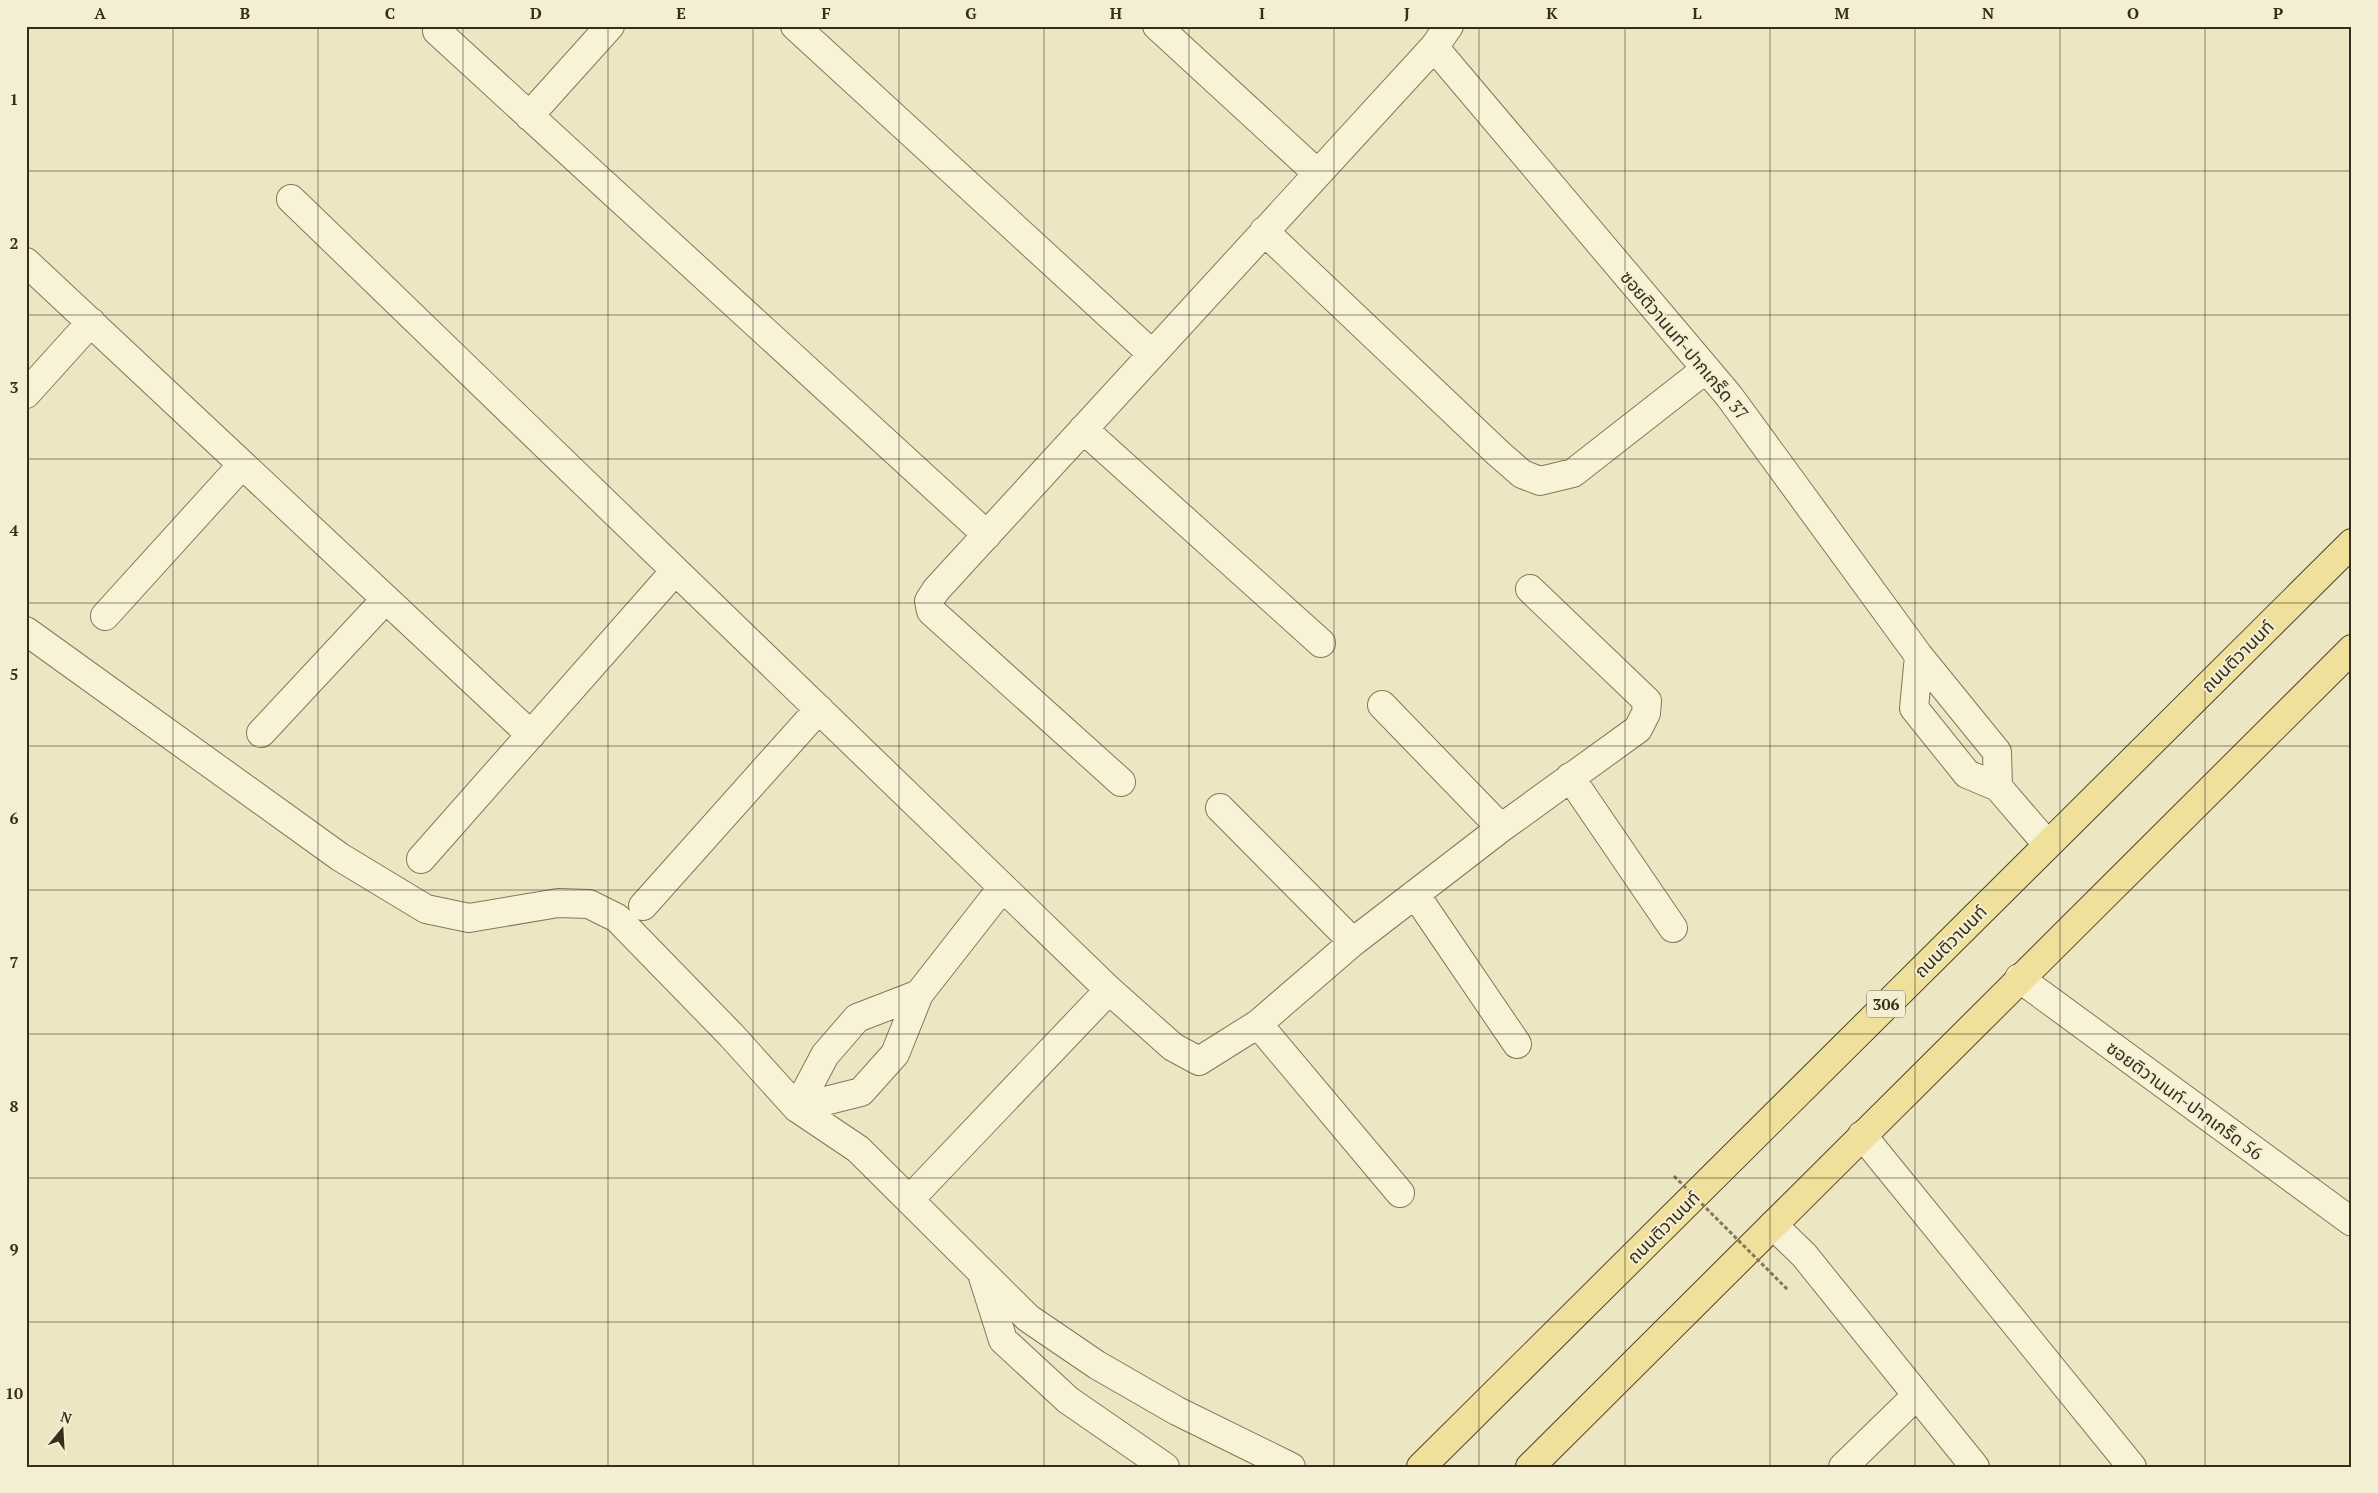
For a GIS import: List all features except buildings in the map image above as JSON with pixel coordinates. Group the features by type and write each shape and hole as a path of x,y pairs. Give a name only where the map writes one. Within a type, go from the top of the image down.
{"main road":[{"name":"ถนนติวานนท์","path":"1422,1467 2352,543"},
{"path":"1530,1467 2019,978 2352,649"}],"street":[{"path":"529,116 610,26"},
{"path":"795,26 1152,354"},
{"path":"1157,26 1317,173"},
{"path":"437,31 987,535"},
{"path":"1121,782 931,611 929,601 936,590 1083,428 1441,37"},
{"name":"ซอยติวานนท์-ปากเกร็ด 37","path":"1441,37 1729,396 1919,656 1996,752 1998,787"},
{"path":"291,199 1109,990 1173,1047 1199,1061 1258,1024 1353,942 1501,828 1638,729 1646,713 1647,701 1530,588"},
{"path":"1264,231 1498,453 1522,474 1540,481 1572,473 1706,369"},
{"path":"26,262 530,735"},
{"path":"26,394 91,322"},
{"path":"1083,428 1321,643"},
{"path":"105,616 242,465"},
{"path":"421,859 675,571"},
{"path":"261,733 386,599"},
{"path":"26,631 340,858 426,909 470,918 558,903 590,904 616,918 731,1035 797,1108 858,1149 1028,1318 1097,1365 1177,1411 1292,1467"},
{"path":"1919,656 1914,708 1967,774 1998,787 2047,844"},
{"path":"1382,705 1501,828"},
{"path":"643,906 819,709"},
{"path":"1570,777 1673,928"},
{"path":"1220,808 1353,942"},
{"path":"797,1108 861,1092 895,1054 919,994 1002,888"},
{"path":"1415,894 1517,1044"},
{"name":"ซอยติวานนท์-ปากเกร็ด 56","path":"2019,978 2352,1222"},
{"path":"910,1199 1109,990"},
{"path":"797,1108 825,1055 857,1018 919,994"},
{"path":"1258,1024 1400,1193"},
{"path":"1862,1135 2132,1467"},
{"path":"1773,1225 1804,1254 1916,1396 1975,1467"},
{"path":"981,1270 1003,1340 1068,1400 1165,1467"},
{"path":"1843,1467 1916,1396"}],"path":[{"path":"1674,1176 1788,1290"}]}
